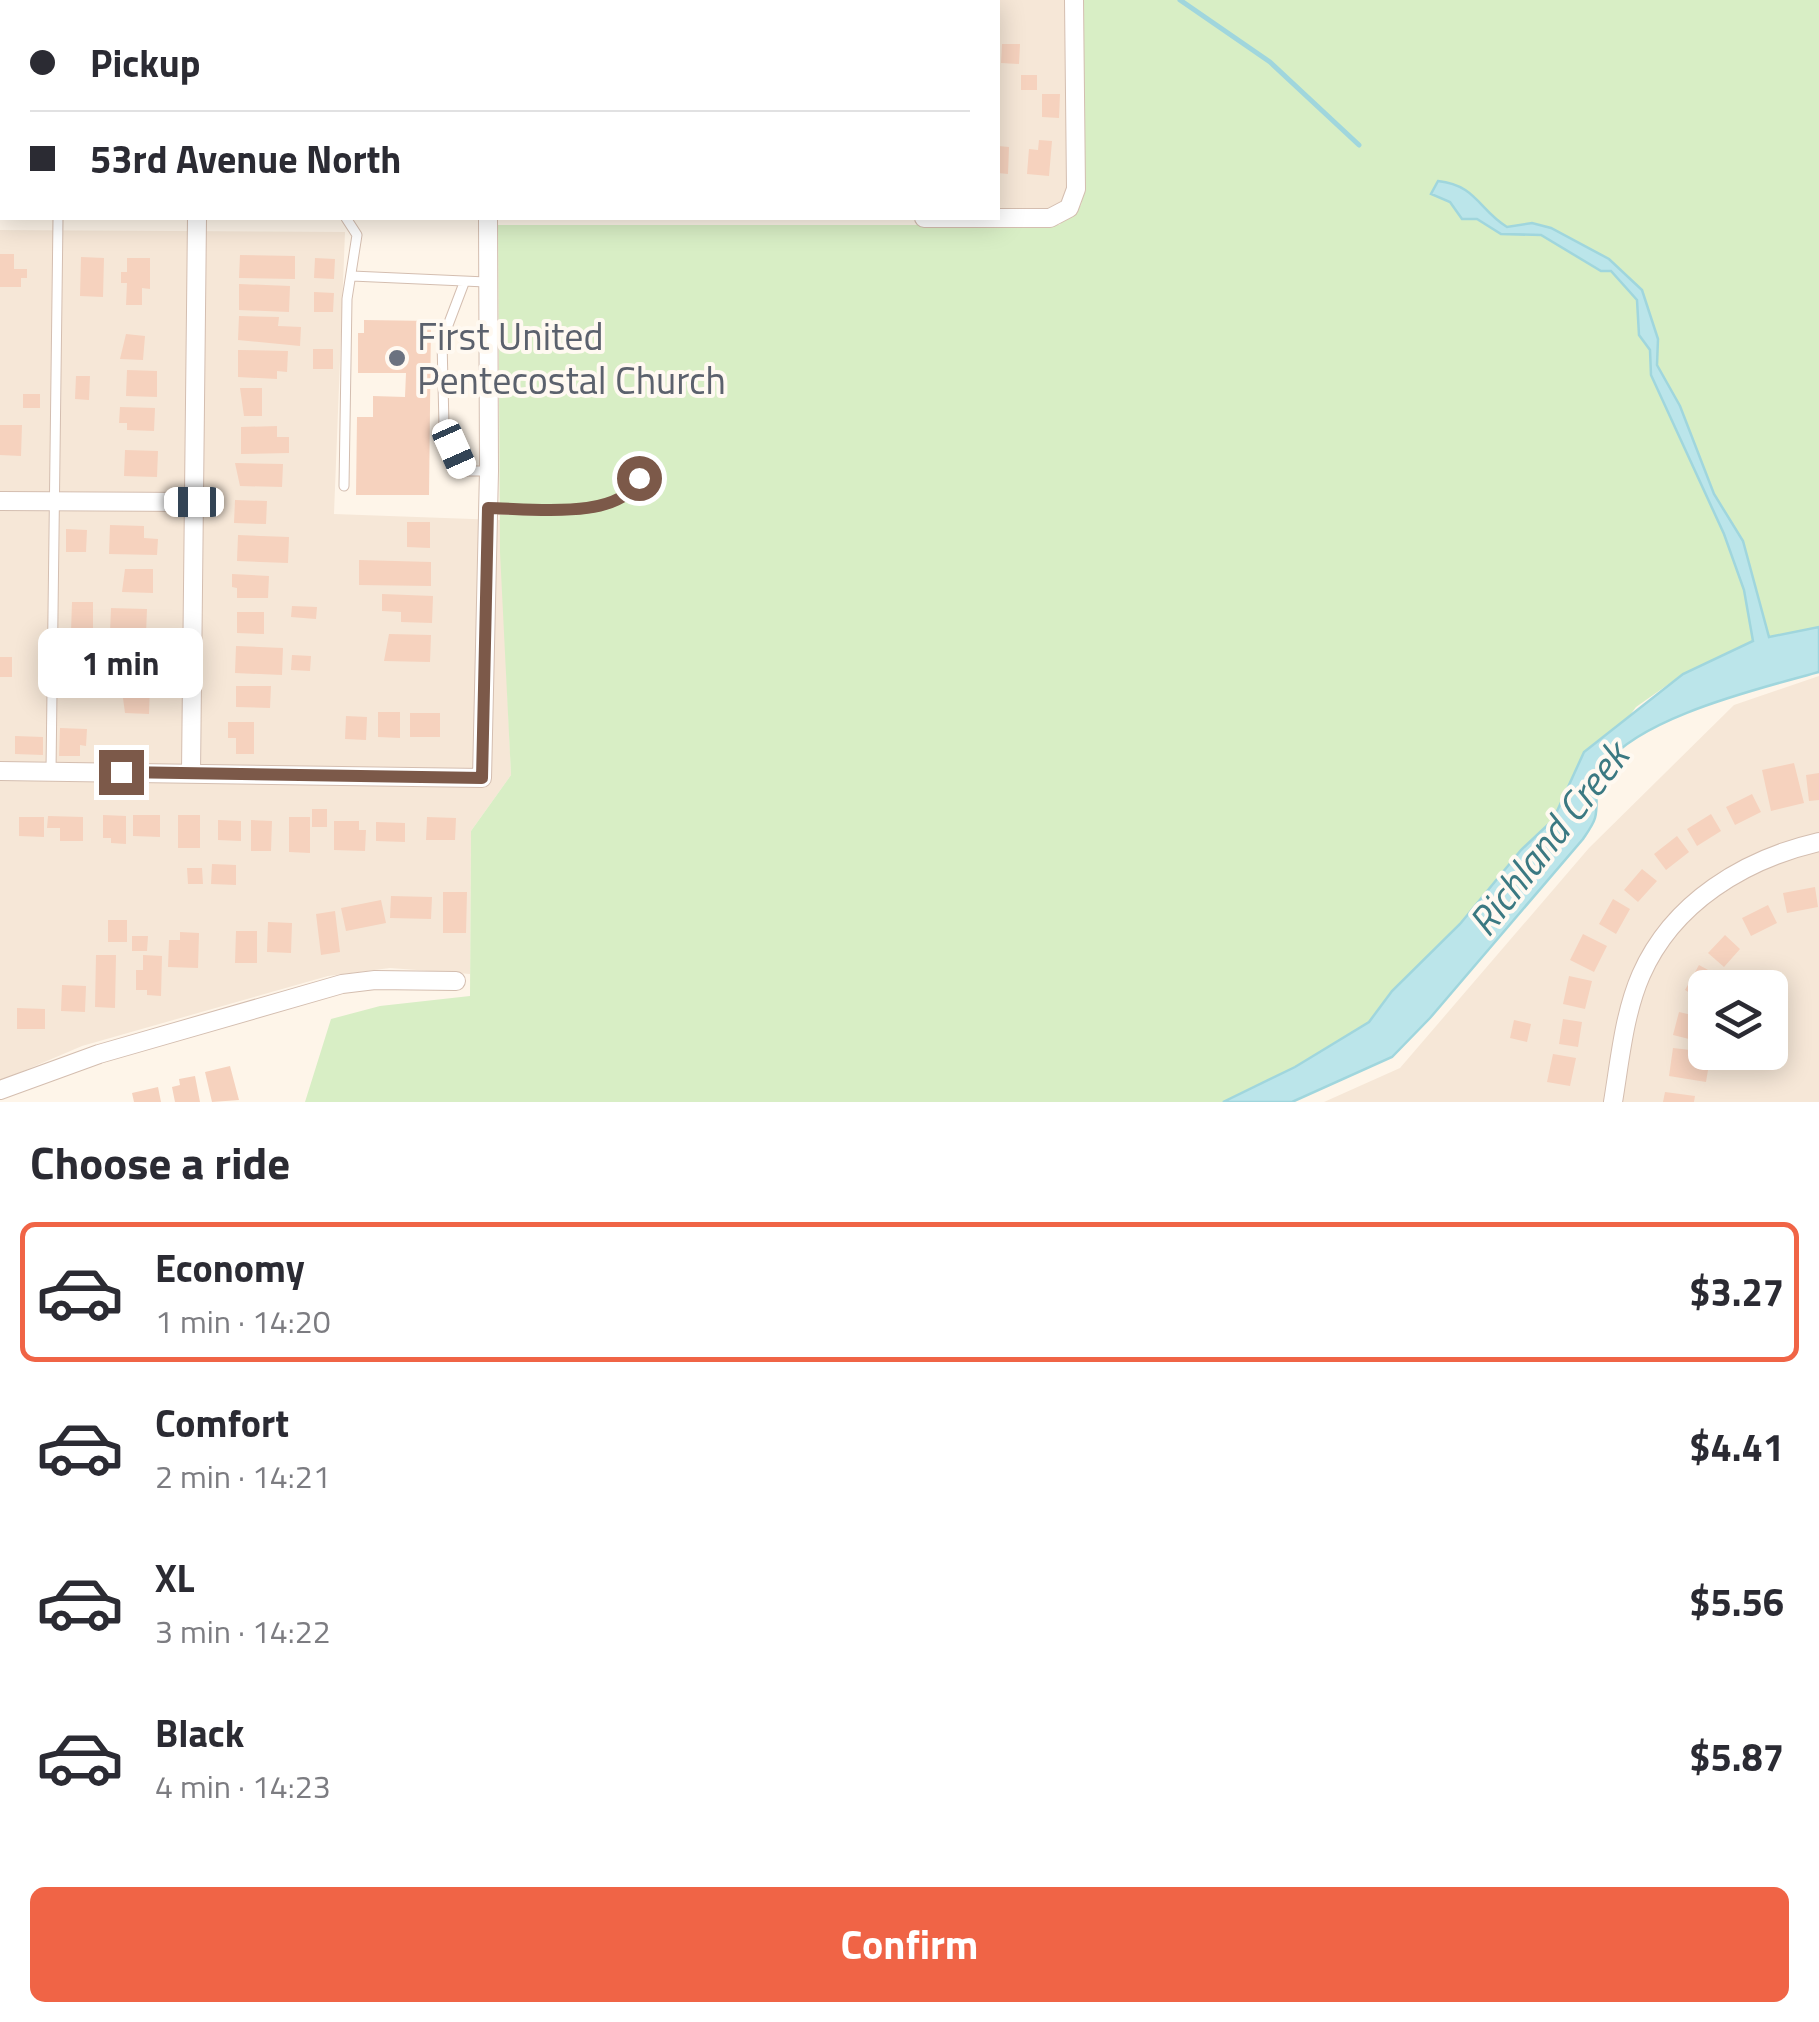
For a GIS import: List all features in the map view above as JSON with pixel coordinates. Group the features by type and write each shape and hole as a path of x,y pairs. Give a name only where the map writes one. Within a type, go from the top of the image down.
{"street":[{"path":"1000,218 1050,218 1062,214 1072,204 1076,181 1074,0"},
{"path":"192,773 198,220"},
{"path":"0,771 482,778 489,471 488,220"},
{"path":"0,500 194,502"},
{"path":"1613,1102 1628,1018 1642,974 1676,919 1717,885 1757,860 1819,842"},
{"path":"0,1090 111,1050 357,981 456,981"}],"lane":[{"path":"51,771 58,220"},
{"path":"344,486 348,299 356,234 347,220"},
{"path":"352,276 486,282"},
{"path":"464,283 442,341 444,426 464,472 489,471"},
{"path":"488,508 611,504 632,491 639,478"}],"shaded area":[{"path":"1000,0 1065,0 1069,191 1061,202 1046,209 1000,208"},
{"path":"0,230 345,232 334,514 500,520 511,775 471,831 470,974 390,968 328,976 82,1046 0,1081"},
{"path":"1819,676 1819,1102 1324,1102 1400,1068 1589,848 1734,705"}],"green space":[{"path":"1083,0 1819,0 1819,665 1683,674 1636,707 1553,820 1521,850 1460,924 1392,991 1369,1022 1295,1067 1223,1102 305,1102 331,1019 380,1006 470,996 471,831 511,775 500,552 498,225 1059,225 1081,205 1084,185"}],"water":[{"name":"Richland Creek","path":"1438,181 1461,187 1507,227 1532,223 1551,228 1609,259 1642,290 1658,339 1657,365 1680,406 1714,494 1743,541 1769,637 1819,627 1819,672 1700,708 1639,736 1616,753 1601,772 1595,818 1583,839 1392,1057 1292,1102 1223,1102 1295,1067 1369,1022 1392,991 1460,924 1521,850 1553,820 1584,752 1683,674 1753,641 1744,590 1724,534 1651,375 1650,350 1639,335 1637,300 1611,271 1601,271 1541,235 1501,234 1477,219 1462,219 1450,202 1431,194"}],"building":[{"path":"1002,44 1020,44 1019,64 1001,63"},
{"path":"1021,75 1037,75 1037,90 1021,90"},
{"path":"1042,94 1060,94 1059,118 1042,117"},
{"path":"1039,140 1052,141 1049,176 1027,174 1029,149 1038,150"},
{"path":"1000,146 1009,147 1008,174 1000,173"},
{"path":"0,254 14,254 14,269 27,269 21,287 0,287"},
{"path":"240,255 295,256 295,279 239,278"},
{"path":"81,257 104,258 103,297 80,296"},
{"path":"127,258 150,258 150,289 142,288 142,305 126,305 127,283 121,283 121,272 127,272"},
{"path":"315,258 335,259 334,279 314,278"},
{"path":"239,284 290,286 289,312 239,310"},
{"path":"314,292 334,293 333,312 314,312"},
{"path":"239,316 279,317 278,326 301,327 300,346 238,340"},
{"path":"364,320 431,321 429,495 356,495 357,417 373,417 373,396 405,397 406,373 358,373 358,333 364,333"},
{"path":"126,334 145,336 143,360 120,359"},
{"path":"313,349 333,349 333,369 313,369"},
{"path":"238,350 288,351 287,372 277,371 277,379 238,377"},
{"path":"127,370 157,371 157,397 126,396"},
{"path":"76,376 90,376 89,400 75,399"},
{"path":"240,388 262,388 262,416 244,416"},
{"path":"23,394 40,394 40,408 23,408"},
{"path":"120,407 155,408 154,431 127,430 127,423 119,423"},
{"path":"0,425 22,425 21,456 0,455"},
{"path":"277,426 277,437 289,437 289,453 241,454 241,427"},
{"path":"125,450 158,451 157,477 124,476"},
{"path":"235,463 283,464 282,487 240,486"},
{"path":"235,500 267,501 266,524 234,523"},
{"path":"407,522 430,522 430,548 407,547"},
{"path":"110,525 144,526 144,538 158,539 157,555 109,554"},
{"path":"66,529 87,530 86,552 66,552"},
{"path":"238,535 289,537 288,563 237,561"},
{"path":"359,560 431,562 431,586 359,585"},
{"path":"125,569 153,569 153,593 122,592"},
{"path":"232,574 269,576 268,598 237,598"},
{"path":"382,594 433,596 432,623 401,622 401,612 382,611"},
{"path":"72,602 93,602 93,632 71,632"},
{"path":"292,606 317,607 316,619 291,617"},
{"path":"111,608 147,609 146,634 110,633"},
{"path":"237,612 264,612 264,634 237,633"},
{"path":"389,634 431,635 430,662 384,661"},
{"path":"125,640 137,641 137,648 154,648 153,673 115,672 116,650 124,650"},
{"path":"236,646 283,648 282,675 235,673"},
{"path":"292,655 311,656 310,671 291,670"},
{"path":"0,657 12,657 12,677 0,677"},
{"path":"121,683 150,683 149,714 125,713"},
{"path":"236,686 271,686 270,708 236,707"},
{"path":"378,712 400,712 400,738 378,737"},
{"path":"410,713 440,713 440,737 410,737"},
{"path":"346,716 367,717 366,740 345,739"},
{"path":"228,722 254,722 254,754 236,754 236,738 228,738"},
{"path":"60,728 87,729 86,746 80,745 80,756 59,756"},
{"path":"15,736 43,737 43,755 15,754"},
{"path":"1794,763 1804,803 1771,811 1762,770"},
{"path":"1819,773 1819,800 1809,801 1806,775"},
{"path":"1752,794 1761,812 1735,825 1726,807"},
{"path":"312,809 327,809 327,827 312,827"},
{"path":"1711,814 1721,831 1697,846 1687,829"},
{"path":"103,815 126,816 126,844 103,838"},
{"path":"133,815 160,815 160,837 133,836"},
{"path":"178,815 200,815 200,848 178,848"},
{"path":"48,816 83,817 83,841 60,841 60,828 47,828"},
{"path":"19,817 44,817 44,837 19,836"},
{"path":"289,817 310,817 310,853 289,852"},
{"path":"427,817 456,818 455,840 426,840"},
{"path":"218,820 241,821 241,841 218,840"},
{"path":"251,820 272,821 271,851 251,851"},
{"path":"334,821 359,821 359,830 366,830 365,851 334,850"},
{"path":"376,822 405,823 405,842 376,841"},
{"path":"1677,836 1689,852 1666,870 1654,854"},
{"path":"212,864 236,865 236,885 211,884"},
{"path":"187,868 202,868 203,884 188,884"},
{"path":"1642,869 1657,881 1638,902 1624,890"},
{"path":"1815,887 1818,907 1787,913 1783,893"},
{"path":"443,892 467,892 466,933 443,933"},
{"path":"391,896 432,897 431,919 390,918"},
{"path":"1613,899 1630,909 1616,934 1599,924"},
{"path":"381,900 386,923 346,931 341,908"},
{"path":"1768,905 1777,923 1751,936 1742,918"},
{"path":"335,911 340,952 321,955 316,914"},
{"path":"108,920 127,920 127,942 108,942"},
{"path":"268,922 292,923 291,953 267,952"},
{"path":"236,931 257,931 257,963 235,963"},
{"path":"180,932 199,933 198,968 168,967 169,940 180,940"},
{"path":"1583,934 1607,946 1594,972 1570,960"},
{"path":"1725,935 1740,949 1724,967 1708,953"},
{"path":"132,936 148,936 147,951 132,951"},
{"path":"96,955 116,955 115,1008 95,1007"},
{"path":"143,955 162,956 161,996 136,990 136,970 143,970"},
{"path":"1569,976 1592,981 1585,1009 1563,1004"},
{"path":"62,985 86,986 85,1012 61,1011"},
{"path":"17,1008 45,1009 45,1029 17,1029"},
{"path":"1679,1012 1688,1014 1688,1039 1673,1035"},
{"path":"1563,1019 1582,1022 1578,1047 1559,1044"},
{"path":"1514,1020 1531,1024 1527,1042 1510,1038"},
{"path":"1673,1048 1688,1050 1688,1070 1708,1070 1706,1082 1669,1076"},
{"path":"1553,1054 1576,1058 1570,1086 1547,1082"},
{"path":"230,1066 239,1100 212,1102 205,1072"},
{"path":"195,1076 200,1102 175,1102 172,1087 180,1085 179,1079"},
{"path":"158,1087 161,1102 134,1102 132,1093"},
{"path":"1665,1092 1695,1096 1694,1102 1663,1102"}],"waterway":[{"path":"1180,0 1270,62 1359,145"}],"place":[{"name":"First United Pentecostal Church","path":"397,358"}],"route":[{"path":"121,772 482,778 488,508 594,508 626,496 639,478"}]}
